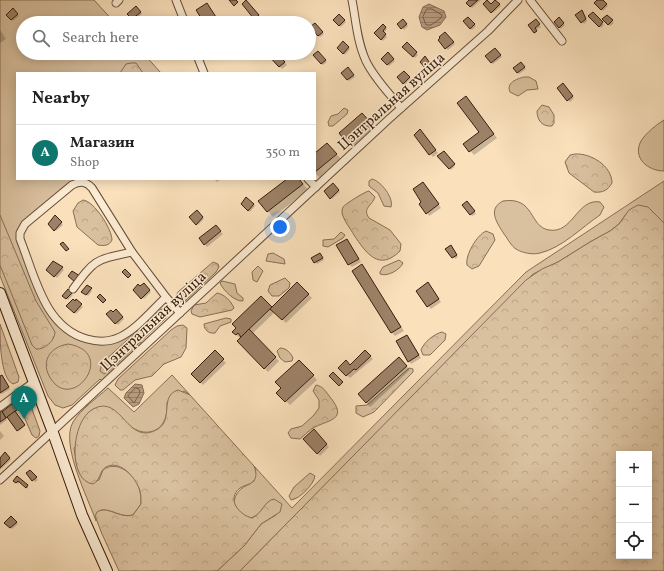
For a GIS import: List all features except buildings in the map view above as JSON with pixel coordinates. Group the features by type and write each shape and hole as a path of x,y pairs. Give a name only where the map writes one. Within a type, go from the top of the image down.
{"main road":[{"path":"1,300 34,382 82,515 106,571"}],"street":[{"path":"176,0 182,16"},
{"path":"352,0 360,44 365,60 401,108"},
{"name":"Цэнтральная вуліца","path":"0,480 52,430 401,108 488,31 518,0"},
{"path":"530,0 562,41"},
{"path":"199,60 204,72"},
{"path":"309,180 316,187"},
{"path":"166,297 130,330 120,337 103,341 90,340 78,336 61,326 48,308 20,239 20,233 25,224 72,185 83,182 92,188 132,252 180,313"},
{"path":"73,290 94,263 103,258 132,252"},
{"path":"0,407 34,382"}],"green space":[{"path":"0,0 94,0 109,16 16,16 16,60 149,60 160,72 16,72 16,180 78,180 20,233 44,300 61,326 103,341 130,330 144,346 104,383 100,379 72,405 63,408 55,405 48,396 0,276"},
{"path":"136,63 142,72 121,72 126,64"},
{"path":"524,77 529,77 536,81 538,89 527,90 518,96 510,92 509,86 512,82"},
{"path":"542,105 549,107 554,115 554,123 552,126 545,125 539,120 537,111"},
{"path":"344,108 348,110 347,114 333,126 329,126 328,122 331,116 338,114"},
{"path":"664,120 664,171 652,169 647,166 640,158 639,147 643,138 651,129"},
{"path":"581,154 594,158 605,166 611,177 612,183 609,188 603,191 594,192 569,173 565,162 570,155"},
{"path":"372,179 376,180 386,190 391,199 391,207 384,206 378,193 369,186 369,181"},
{"path":"664,181 664,223 652,211 626,214 619,224 610,231 558,262 533,274 240,571 217,571 244,546 261,524 276,515 268,502 259,514 251,518 238,512 235,507 235,497 243,487 250,484 256,470 254,466 292,508 526,272"},
{"path":"369,191 375,197 367,209 367,215 369,218 390,230 401,244 400,251 386,260 379,260 368,254 354,235 342,213 345,205"},
{"path":"83,200 97,210 106,223 112,240 108,244 98,245 77,227 73,211 78,203"},
{"path":"503,201 521,203 526,207 538,224 549,230 557,230 564,227 580,210 592,202 600,202 604,207 600,215 564,242 556,247 537,254 531,254 521,252 514,248 496,221 494,212 495,208"},
{"path":"638,205 648,207 664,223 664,571 240,571 526,280 542,269 558,262 610,231 619,224 629,210"},
{"path":"0,215 36,301 55,332 51,342 39,349 36,349 32,345 0,265"},
{"path":"486,231 493,234 495,240 479,266 472,269 467,265 468,256 476,241"},
{"path":"341,232 345,235 343,238 328,247 323,246 323,240 334,239"},
{"path":"273,253 284,259 285,264 266,261 268,254"},
{"path":"399,260 403,263 396,270 386,275 380,274 383,267"},
{"path":"213,262 218,264 219,267 216,272 185,301 177,302 175,298 178,292"},
{"path":"258,266 263,271 257,282 253,280 252,272"},
{"path":"285,278 290,283 289,288 279,296 272,296 268,291 270,285"},
{"path":"222,281 235,284 237,293 243,298 243,301 236,300 226,292 220,283"},
{"path":"217,293 225,296 229,300 234,308 232,310 200,317 192,314 191,311 194,305 206,303"},
{"path":"164,308 169,311 166,318 109,371 104,374 100,371 102,363"},
{"path":"226,318 231,319 231,322 220,326 215,333 206,330 204,324"},
{"path":"0,324 19,377 18,382 13,384 5,374 3,366"},
{"path":"183,325 187,328 186,348 181,357 164,364 152,376 135,380 123,390 120,390 115,385 118,379 171,330 177,326"},
{"path":"442,332 446,334 445,340 430,355 423,355 421,350 424,344 433,336"},
{"path":"68,344 83,349 90,358 90,368 86,377 79,385 70,389 60,388 51,379 46,367 48,357 51,352 56,348"},
{"path":"280,348 290,353 293,358 292,361 285,362 280,358 277,351"},
{"path":"409,368 413,369 413,372 374,412 363,417 356,413 356,406 367,405"},
{"path":"172,375 190,395 184,391 167,402 167,414 163,423 158,429 151,432 143,432 127,424 120,415 74,448 80,472 90,483 99,480 103,470 108,467 119,467 134,478 141,494 141,504 133,515 128,516 101,510 96,521 72,457 70,432 73,422 85,408 108,388 134,412"},
{"path":"316,385 326,391 338,410 337,415 334,418 313,428 300,439 291,438 288,433 291,429 302,426 319,408 319,400 313,391"},
{"path":"178,390 190,395 254,466 256,477 254,481 240,488 234,497 234,502 239,510 243,514 252,518 258,514 268,502 274,499 282,504 280,512 261,524 244,546 217,571 119,571 95,516 97,512 101,510 128,516 133,515 141,504 140,490 133,477 121,467 116,465 106,467 93,484 85,480 79,473 76,462 76,438 85,416 93,409 103,406 111,408 118,413 131,427 139,432 147,433 158,429 163,425 165,420 169,397 172,393"},
{"path":"23,397 29,401 40,431 39,436 36,438 32,435 19,405 20,399"},
{"path":"310,473 315,476 312,483 306,491 295,499 291,500 289,496 294,487"}],"water":[{"path":"429,4 444,11 446,17 440,25 427,30 422,27 419,17 423,7"},
{"path":"135,384 142,385 144,393 139,404 133,407 124,398 126,393"}],"place":[{"name":"Магазин","path":"24,419"}]}
